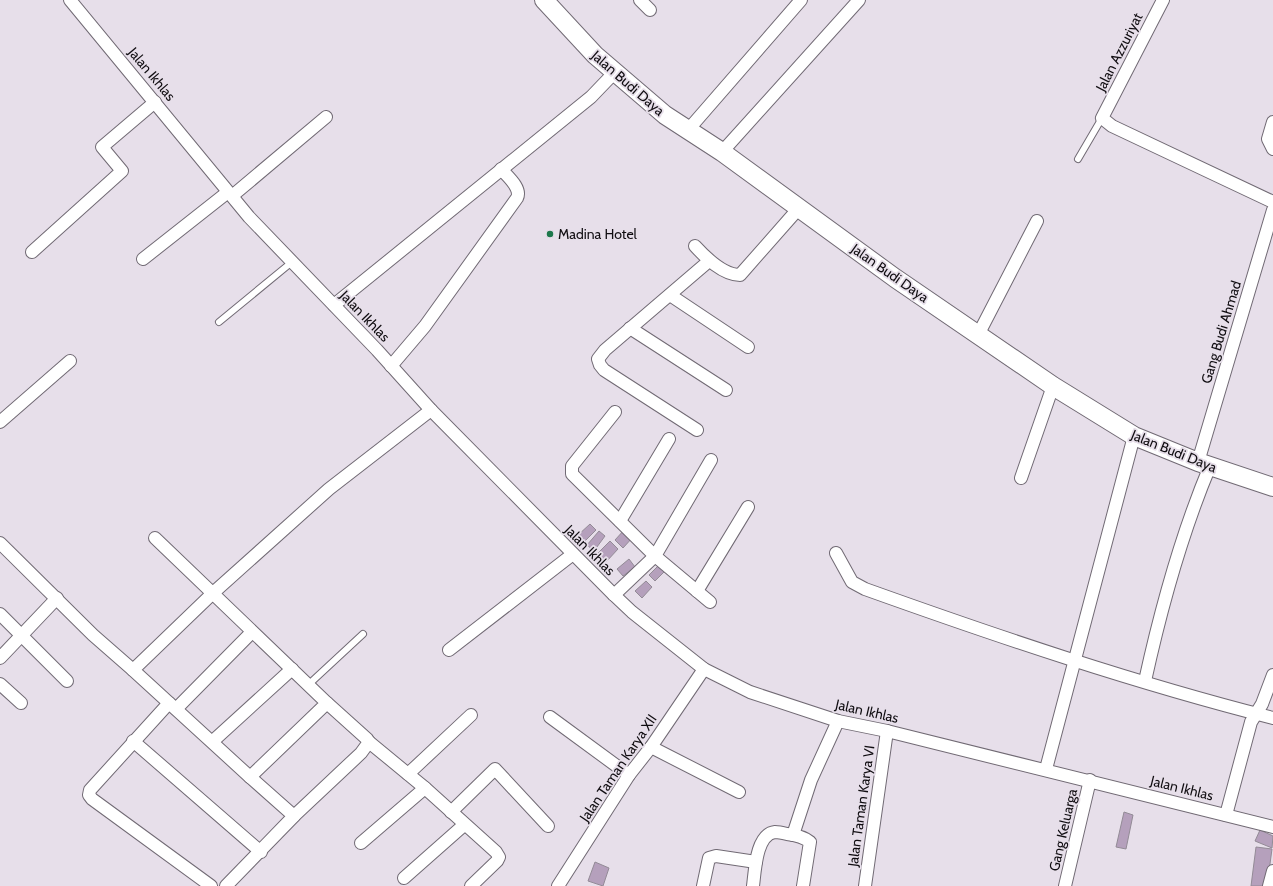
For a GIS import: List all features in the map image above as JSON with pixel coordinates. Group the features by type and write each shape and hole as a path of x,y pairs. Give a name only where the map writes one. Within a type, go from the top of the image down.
{"street":[{"name":"Jalan Ikhlas","path":"70,0 249,217 334,305 431,410 614,595 632,612 704,669 750,692 838,721 887,730 1273,827"},
{"name":"Jalan Budi Daya","path":"544,0 595,55 665,115 722,152 894,278 1053,386 1134,436 1204,464 1273,487"},
{"path":"640,0 650,10"},
{"path":"688,130 800,0"},
{"path":"722,152 859,0"},
{"name":"Jalan Azzuriyat","path":"1102,118 1163,0"},
{"path":"334,305 591,97 615,72"},
{"path":"32,252 122,171 102,147 155,102"},
{"path":"144,259 230,194 326,117"},
{"path":"1102,118 1112,126 1273,202"},
{"path":"1273,122 1268,139 1273,149"},
{"path":"391,366 425,326 517,198 519,193 517,189 501,169"},
{"path":"695,246 709,261 734,275 740,275 799,208"},
{"name":"Gang Budi Ahmad","path":"1145,681 1157,628 1182,544 1273,210"},
{"path":"978,334 1037,221"},
{"path":"697,430 600,365 598,359 600,355 630,328 709,261"},
{"path":"670,295 748,347"},
{"path":"630,328 726,390"},
{"path":"0,422 70,361"},
{"path":"1021,478 1053,386"},
{"path":"133,670 213,593 329,489 431,410"},
{"path":"616,412 572,466 571,471 655,556 710,602"},
{"path":"1046,769 1134,436"},
{"path":"620,521 669,439"},
{"path":"614,595 655,556 711,460"},
{"path":"698,591 748,507"},
{"path":"155,538 369,742 425,788 499,857 497,861 471,886"},
{"path":"0,543 133,670 294,816"},
{"path":"836,553 852,582 865,589 956,622 1074,660 1273,718"},
{"path":"449,650 573,554"},
{"path":"0,658 57,598"},
{"path":"0,614 67,681"},
{"path":"211,886 92,800 89,796 90,790 133,741 173,706 252,632"},
{"path":"213,741 292,669"},
{"name":"Jalan Taman Karya XII","path":"558,886 629,775 651,747 704,669"},
{"path":"1226,815 1251,722 1262,704 1273,675"},
{"path":"0,684 21,703"},
{"path":"250,777 327,703"},
{"path":"408,774 471,714"},
{"path":"550,717 629,775"},
{"path":"793,834 811,780 838,721"},
{"name":"Jalan Taman Karya VI","path":"866,886 887,730"},
{"path":"133,741 260,852"},
{"path":"226,886 294,816 366,748 369,742"},
{"path":"651,747 739,792"},
{"path":"451,812 495,769 548,826"},
{"name":"Gang Keluarga","path":"1065,886 1090,780"},
{"path":"361,843 425,788"},
{"path":"404,878 464,825"},
{"path":"752,886 760,844 765,837 775,832 793,834 810,842 803,886"},
{"path":"703,886 709,858 716,856 756,862"},
{"path":"1269,886 1273,871"}],"lane":[{"path":"1078,159 1102,118"},
{"path":"219,322 292,262"},
{"path":"308,685 363,634"}],"building":[{"path":"590,524 596,530 583,543 577,536"},
{"path":"625,529 633,537 623,548 615,540"},
{"path":"599,531 605,536 594,551 587,545"},
{"path":"610,541 618,549 606,562 597,554"},
{"path":"629,559 635,567 623,576 617,569"},
{"path":"659,565 665,571 655,581 649,575"},
{"path":"646,581 652,587 642,598 635,591"},
{"path":"1124,812 1133,815 1126,849 1116,847"},
{"path":"1260,830 1273,836 1272,848 1255,841"},
{"path":"1256,847 1272,849 1267,886 1251,886"},
{"path":"595,862 609,868 603,886 588,881"}],"place":[{"name":"Madina Hotel","path":"550,234"}]}
